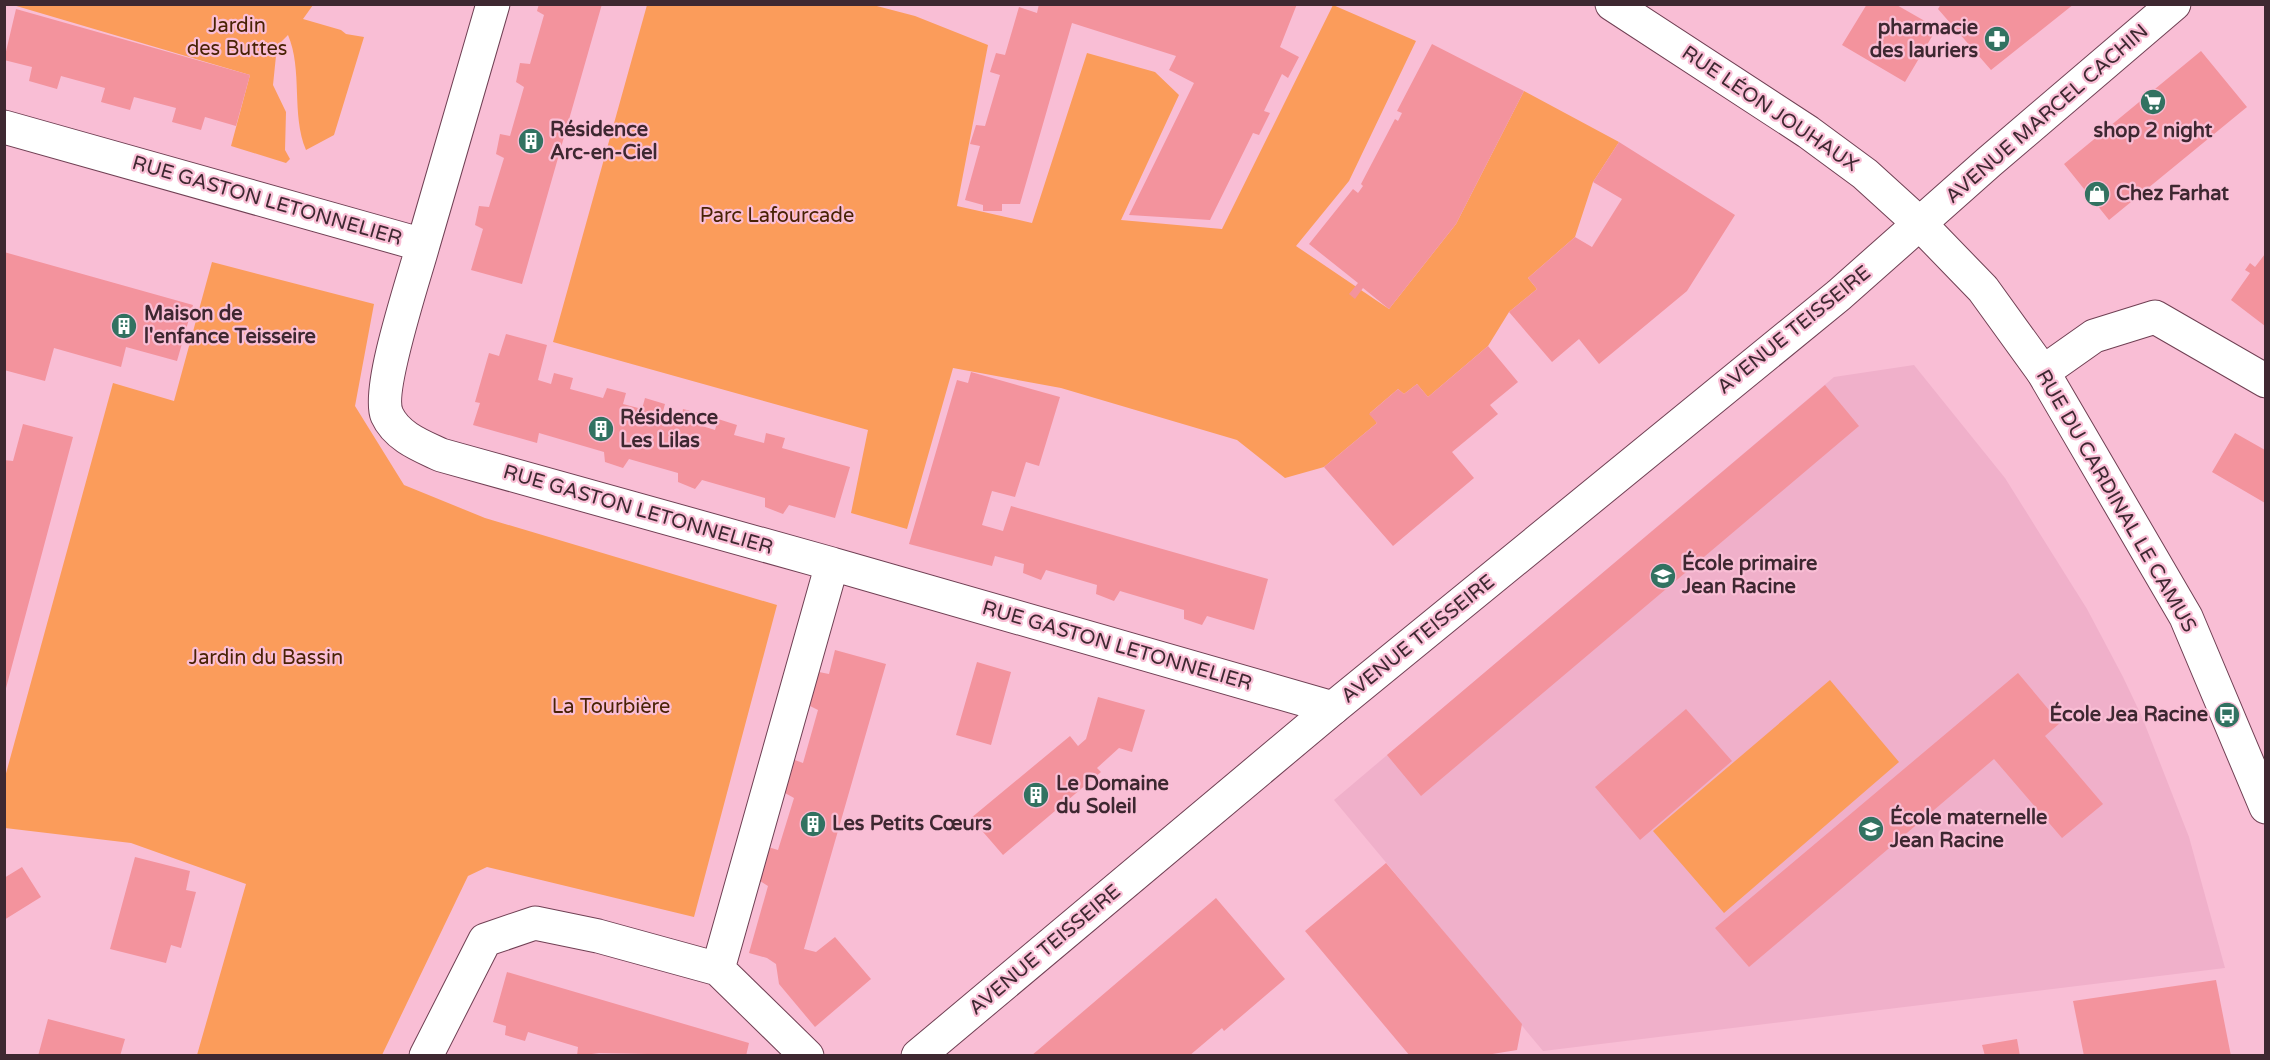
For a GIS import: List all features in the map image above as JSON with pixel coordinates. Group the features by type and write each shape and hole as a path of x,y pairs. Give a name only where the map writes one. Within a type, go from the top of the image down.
{"street":[{"path":"423,244 493,4"},
{"name":"RUE LÉON JOUHAUX","path":"1612,4 1808,132 1865,174 1920,224"},
{"name":"AVENUE MARCEL CACHIN","path":"1920,224 2174,4"},
{"name":"RUE GASTON LETONNELIER","path":"4,127 423,244 386,384 386,414 406,438 441,455 832,564 1333,708"},
{"name":"RUE DU CARDINAL LE CAMUS","path":"1920,224 1983,289 2043,372 2186,617 2265,807"},
{"name":"AVENUE TEISSEIRE","path":"918,1056 1333,708 1839,295 1920,224"},
{"path":"2043,372 2094,336 2155,317 2265,381"},
{"path":"718,969 832,564"},
{"path":"426,1056 484,940 535,923 598,936 718,969 807,1056"}],"shaded area":[{"path":"1914,365 2005,478 2087,609 2123,677 2142,717 2189,837 2225,968 1543,1051 1334,800 1834,377"}],"green space":[{"name":"Jardin des Buttes","path":"13,5 313,5 303,19 341,30 346,34 364,37 334,135 306,150 299,122 295,63 288,35 277,46 273,85 286,112 285,150 290,159 286,163 231,146 250,75"},
{"name":"Parc Lafourcade","path":"647,5 873,5 915,16 988,45 957,206 1032,223 1087,53 1155,72 1179,95 1121,220 1222,229 1333,5 1416,41 1349,181 1296,246 1389,309 1456,224 1524,91 1619,142 1593,182 1575,237 1528,278 1537,289 1509,312 1488,346 1428,397 1417,384 1404,394 1398,389 1370,413 1377,423 1324,467 1285,478 1237,440 1061,388 953,368 907,529 851,513 868,430 553,342"},
{"name":"Jardin du Bassin","path":"212,262 374,304 355,406 404,485 485,518 777,605 694,917 487,867 468,876 382,1055 197,1055 246,884 131,843 5,828 5,777 113,383 174,401"},
{"path":"1830,680 1899,762 1724,913 1653,831"}],"building":[{"name":"Résidence Arc-en-Ciel","path":"539,4 602,4 522,284 471,270 483,229 475,225 479,206 489,207 504,158 496,154 500,134 510,136 524,87 516,82 520,63 530,64 544,15 537,11"},
{"path":"1039,4 1297,4 1280,47 1299,57 1288,78 1282,74 1264,111 1270,113 1259,135 1253,133 1210,220 1129,215 1194,83 1169,70 1176,56 1072,23 1020,204 1002,204 1002,211 983,211 983,205 965,200 980,146 970,144 976,125 985,126 1000,75 990,72 996,53 1005,55 1019,7 1037,13"},
{"path":"1867,4 1895,4 1937,28 1905,82 1842,45"},
{"name":"pharmacie des lauriers","path":"1941,4 2074,4 1991,70 1938,9"},
{"path":"16,9 250,75 236,126 205,117 201,130 172,122 176,108 134,97 130,110 101,102 105,88 61,76 57,89 29,81 32,67 4,60"},
{"path":"1432,44 1524,91 1456,224 1389,309 1363,288 1355,299 1349,294 1358,283 1309,244 1353,189 1358,193 1363,186 1361,184 1395,119 1398,121 1402,113 1397,111"},
{"path":"2201,51 2247,107 2109,220 2064,164"},
{"path":"1619,142 1735,215 1687,291 1599,364 1579,339 1552,362 1509,312 1537,289 1528,278 1575,237 1592,247 1622,199 1593,182"},
{"path":"4,252 193,305 177,361 126,347 121,367 54,348 45,381 4,370"},
{"path":"2265,254 2265,326 2231,300 2250,273 2245,270 2250,263 2255,267"},
{"name":"Résidence Les Lilas","path":"506,334 547,345 538,380 551,384 554,373 573,378 570,389 603,398 607,388 626,393 623,404 642,409 645,398 665,404 662,415 689,422 681,419 683,409 702,414 699,425 715,430 718,419 737,425 734,435 764,443 766,433 785,438 782,448 850,467 835,518 789,505 783,514 765,507 765,498 702,480 695,489 678,482 678,473 629,459 623,468 605,462 604,452 539,433 537,443 473,425 480,403 475,402 489,353 499,356"},
{"path":"1488,346 1518,382 1490,405 1498,414 1452,452 1474,478 1393,546 1324,467 1377,423 1369,414 1398,389 1404,394 1417,384 1428,397"},
{"path":"971,372 1060,397 1039,466 1026,462 1015,497 992,491 982,525 1003,531 1011,506 1268,579 1254,630 1207,616 1202,625 1184,619 1184,610 1120,591 1114,601 1096,594 1097,585 1046,570 1041,580 1023,573 1024,564 995,556 992,566 909,544 957,380 968,383"},
{"path":"1825,385 1859,426 1421,796 1387,755"},
{"path":"23,424 73,437 5,692 4,460 13,461"},
{"path":"2235,433 2265,450 2265,503 2212,472"},
{"name":"Les Petits Cœurs","path":"835,650 886,664 804,949 816,952 835,937 871,979 815,1027 779,984 776,964 767,958 749,953 768,886 760,881 768,847 778,850 794,798 785,793 792,759 803,763 818,710 810,706 814,686 819,672 829,674"},
{"path":"977,662 1011,672 991,745 956,735"},
{"path":"2018,673 2060,723 2045,736 2103,804 2062,838 1994,759 1749,967 1715,928"},
{"name":"Le Domaine du Soleil","path":"1098,697 1145,710 1132,752 1119,748 1097,768 1101,772 1003,855 971,818 1070,736 1078,746 1086,739"},
{"path":"1686,709 1732,761 1640,840 1595,787"},
{"path":"135,857 190,871 186,890 196,892 181,948 171,945 166,963 110,949"},
{"path":"1386,863 1522,1024 1517,1050 1480,1056 1410,1056 1305,931"},
{"path":"22,867 41,897 4,920 4,878"},
{"path":"1216,898 1285,979 1224,1031 1222,1028 1189,1056 1031,1056"},
{"path":"507,972 749,1043 746,1056 599,1053 577,1056 578,1047 528,1032 525,1041 505,1035 506,1026 493,1022"},
{"path":"2216,980 2231,1056 2084,1056 2073,1001"},
{"path":"48,1019 125,1039 120,1056 38,1056"},
{"path":"2017,1039 2020,1056 1985,1056 1982,1045"}],"place":[{"name":"pharmacie des lauriers","path":"1997,39"},
{"name":"shop 2 night","path":"2153,102"},
{"name":"Résidence Arc-en-Ciel","path":"531,141"},
{"name":"Chez Farhat","path":"2097,194"},
{"name":"Maison de l'enfance Teisseire","path":"124,326"},
{"name":"Résidence Les Lilas","path":"601,429"},
{"name":"École primaire Jean Racine","path":"1663,576"},
{"name":"École Jea Racine","path":"2227,715"},
{"name":"Le Domaine du Soleil","path":"1036,795"},
{"name":"Les Petits Cœurs","path":"813,824"},
{"name":"École maternelle Jean Racine","path":"1871,829"}],"park label":[{"name":"La Tourbière","path":"611,707"}]}
